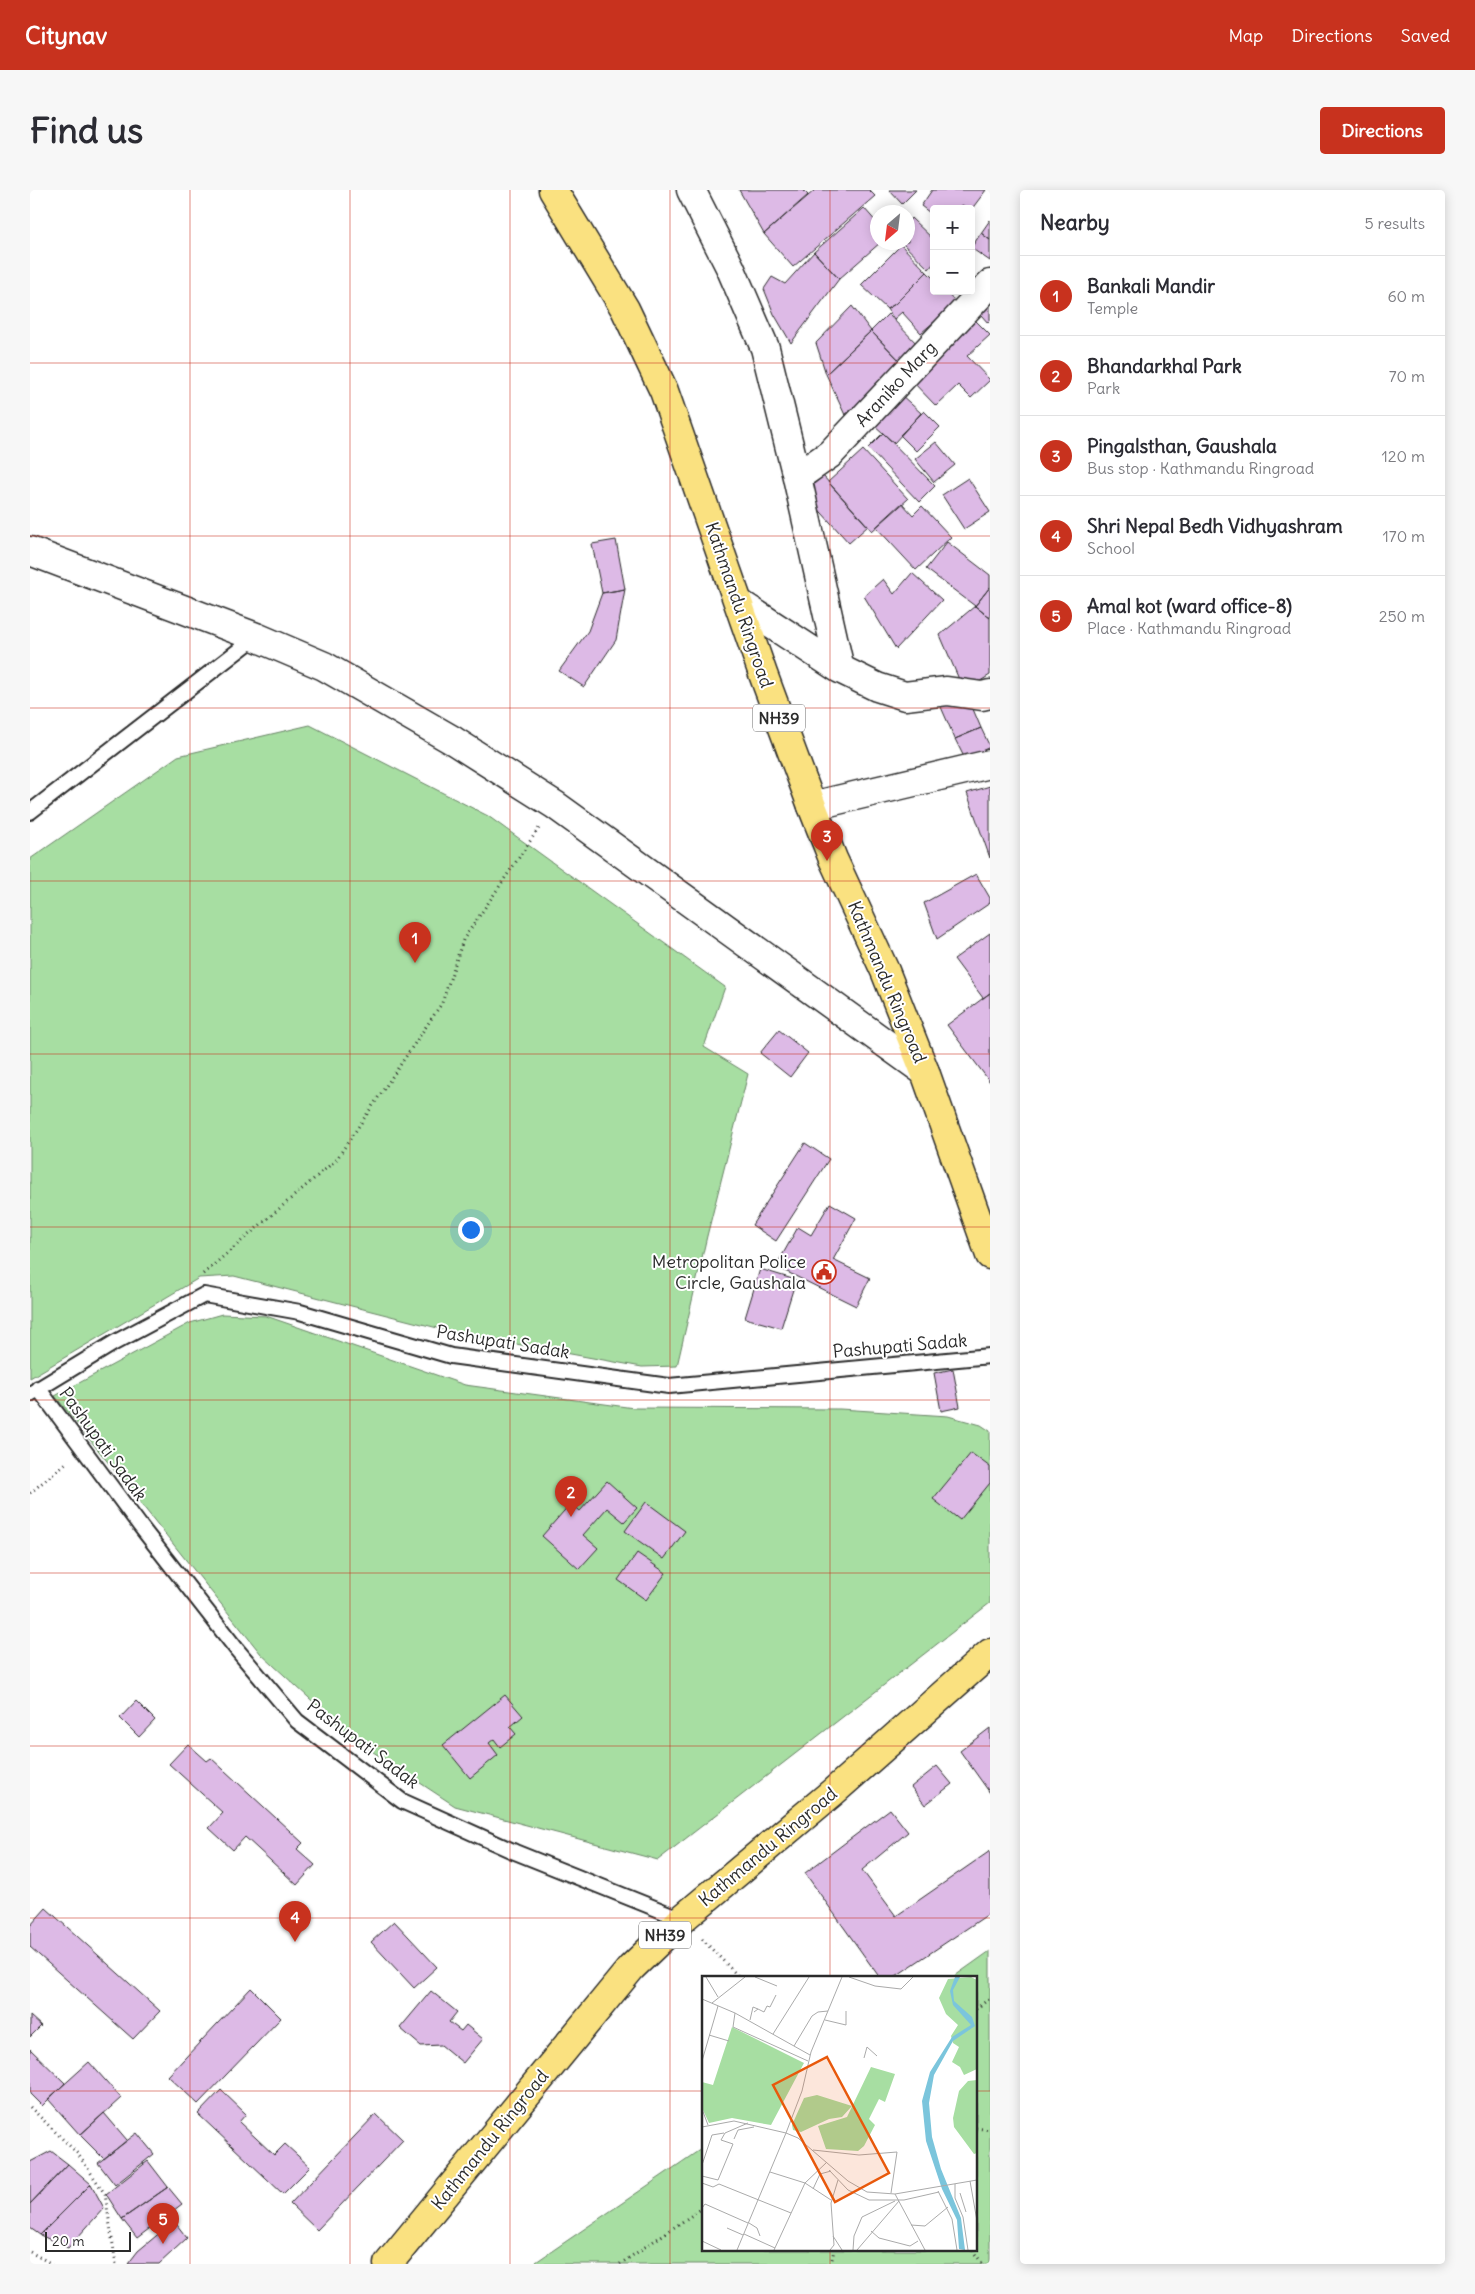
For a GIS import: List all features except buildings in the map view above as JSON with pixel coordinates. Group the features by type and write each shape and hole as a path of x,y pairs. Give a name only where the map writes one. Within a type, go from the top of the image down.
{"highway":[{"name":"Kathmandu Ringroad","path":"554,190 594,254 625,309 664,391 812,806 833,859 885,971 925,1072 990,1255"},
{"name":"Kathmandu Ringroad","path":"388,2264 631,1968 682,1919 833,1792 990,1652"}],"street":[{"path":"691,190 730,267 765,348 797,477 840,669"},
{"name":"Araniko Marg","path":"797,477 830,454 990,284"},
{"path":"30,551 256,637 324,666 454,741 555,805 925,1072"},
{"path":"739,603 840,669 877,687 905,696 947,692 982,696 990,694"},
{"path":"812,806 990,764"}],"lane":[{"path":"30,812 256,637"},
{"name":"Pashupati Sadak","path":"682,1919 514,1852 402,1800 297,1721 238,1651 147,1535 83,1448 34,1391 114,1343 204,1295 300,1312 451,1356 669,1386 990,1356"}],"path":[{"path":"204,1295 199,1278 336,1160 442,1002 462,940 555,805"},
{"path":"30,1493 83,1448"},
{"path":"682,1919 738,1976"},
{"path":"978,2007 990,1998"},
{"path":"30,2107 78,2154 104,2194 116,2264"},
{"path":"620,2264 702,2208"},
{"path":"30,2252 52,2264"},
{"path":"974,2252 983,2264"}],"green space":[{"path":"310,725 488,816 725,987 704,1047 748,1074 707,1236 677,1366 642,1367 461,1334 234,1276 199,1278 30,1378 30,859 178,756"},
{"path":"222,1314 266,1316 465,1385 634,1408 840,1409 948,1416 981,1425 990,1431 990,1603 658,1860 455,1806 355,1740 261,1654 55,1396 190,1323"},
{"path":"990,1951 990,2264 533,2264 702,2148 702,2252 978,2252 978,1976 955,1976"}],"place":[{"name":"Pingalsthan, Gaushala","path":"827,861"},
{"name":"Bankali Mandir","path":"415,963"},
{"name":"Metropolitan Police Circle, Gaushala","path":"824,1272"},
{"name":"Bhandarkhal Park","path":"571,1517"},
{"name":"Shri Nepal Bedh Vidhyashram","path":"295,1942"},
{"name":"Amal kot (ward office-8)","path":"163,2244"}]}
